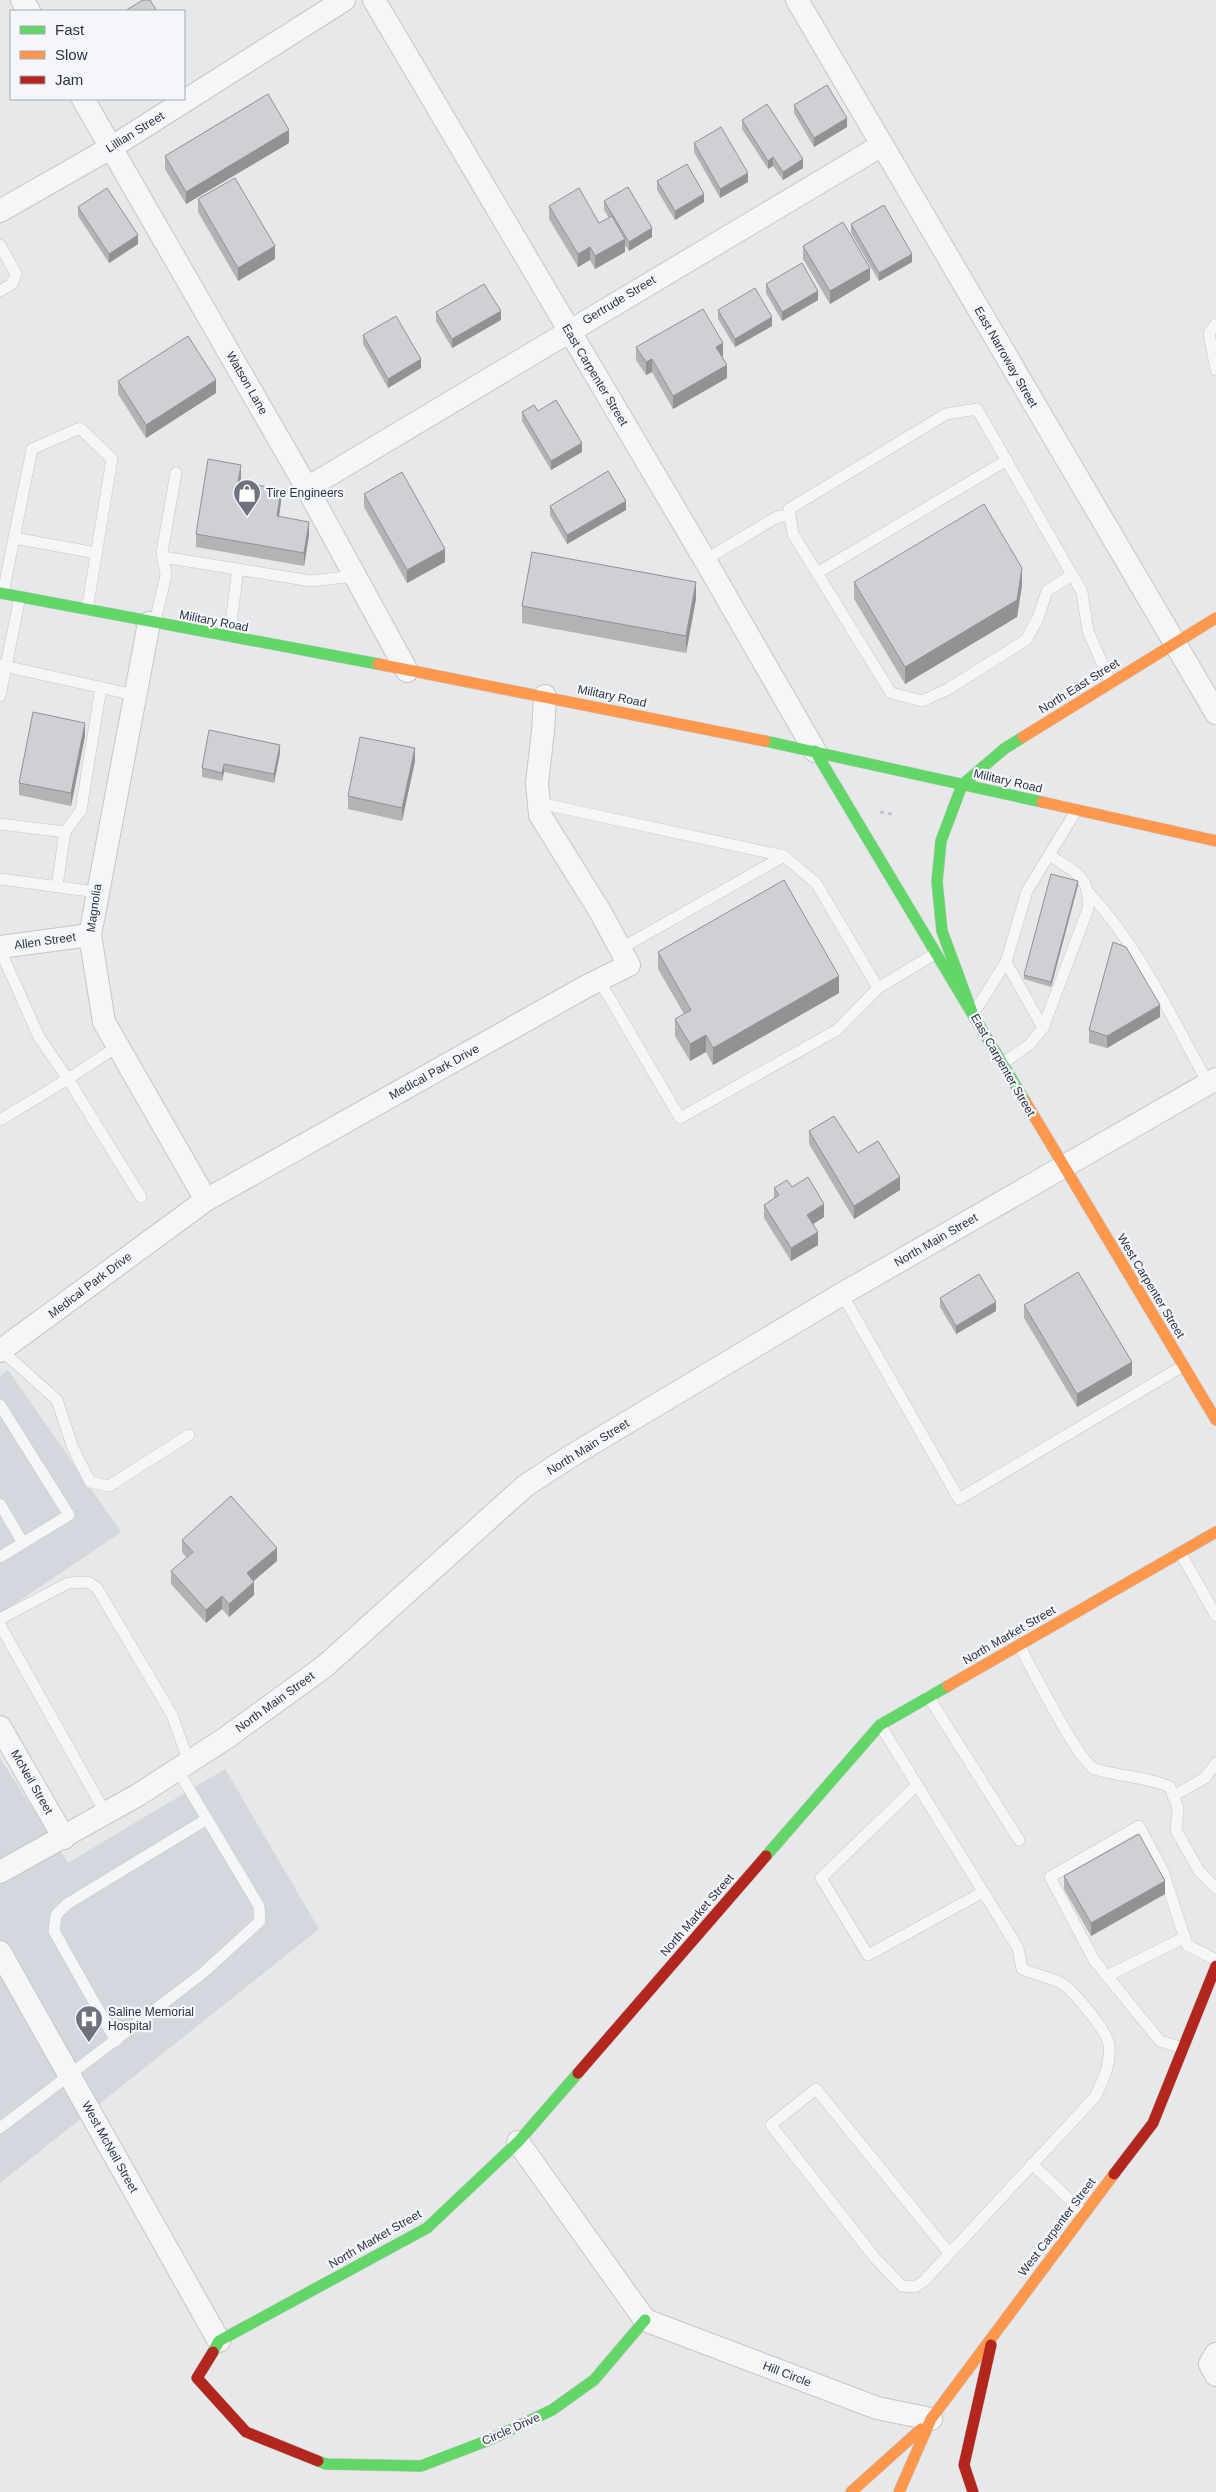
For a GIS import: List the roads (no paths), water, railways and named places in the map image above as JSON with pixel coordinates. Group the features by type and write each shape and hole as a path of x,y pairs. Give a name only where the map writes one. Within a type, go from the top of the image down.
{"main road":[{"name":"Military Road","path":"2,593 151,624 545,696 814,751 1216,841"},
{"name":"North East Street","path":"962,785 1004,749 1216,618"},
{"path":"814,751 972,1015"},
{"name":"East Carpenter Street","path":"962,785 941,840 937,882 942,931 972,1015 1063,1166"},
{"name":"West Carpenter Street","path":"1063,1166 1216,1420"},
{"name":"North Market Street","path":"219,2341 426,2228 518,2142 880,1725 1216,1532"},
{"name":"West Carpenter Street","path":"898,2492 931,2419 1153,2123 1216,1966"},
{"name":"Circle Drive","path":"219,2341 197,2378 246,2432 326,2464 421,2466 489,2440 552,2410 594,2380 645,2320"},
{"path":"973,2492 964,2465 993,2337"},
{"path":"852,2492 931,2419"}],"street":[{"name":"Lillian Street","path":"0,211 112,146 344,0"},
{"name":"East Carpenter Street","path":"374,0 705,560 814,751"},
{"name":"East Narroway Street","path":"797,0 1216,713"},
{"name":"Watson Lane","path":"84,100 112,146 307,488 407,671"},
{"name":"Gertrude Street","path":"307,488 882,145"},
{"name":"Magnolia","path":"151,624 96,892 90,934 104,1022 206,1200"},
{"name":"Medical Park Drive","path":"1,1351 206,1200 629,965 601,912 540,816 537,773 544,731 545,696"},
{"name":"Allen Street","path":"0,949 90,934"},
{"name":"North Main Street","path":"0,1872 106,1814 183,1765 325,1666 525,1486 571,1456 842,1294 1212,1081"},
{"name":"McNeil Street","path":"0,1727 64,1838"},
{"name":"West McNeil Street","path":"0,1952 219,2341"},
{"path":"518,2142 645,2320"},
{"name":"Hill Circle","path":"645,2320 877,2408 931,2419"},
{"path":"1216,2354 1210,2364 1216,2375"}],"lane":[{"path":"0,245 16,274 12,284 0,292"},
{"path":"1216,324 1209,333 1216,370"},
{"path":"1072,575 1047,591 1038,618 1026,640 948,689 922,701 891,693 793,534 789,509 946,414 977,409 1082,592 1088,630 1110,682"},
{"path":"2,593 32,449 80,428 112,459 86,610"},
{"path":"817,573 1006,460"},
{"path":"151,624 166,575 162,557 176,473"},
{"path":"705,560 777,517 790,515"},
{"path":"14,538 96,553"},
{"path":"162,557 311,581 354,576"},
{"path":"229,638 238,569"},
{"path":"0,696 3,666 20,597"},
{"path":"3,666 135,695"},
{"path":"57,886 65,832 81,810 101,687"},
{"path":"539,803 784,856 816,883 878,988"},
{"path":"972,1015 1006,962 1028,891 1077,810"},
{"path":"0,824 65,832"},
{"path":"1049,855 1084,880 1090,893 1110,915 1212,1081"},
{"path":"620,949 784,856"},
{"path":"0,879 96,892"},
{"path":"1002,1064 1030,1044 1043,1028 1088,909 1090,893"},
{"path":"0,949 39,1037 68,1078 140,1197"},
{"path":"599,980 680,1118 837,1030 878,988 936,953"},
{"path":"1006,962 1043,1028"},
{"path":"0,1120 118,1046"},
{"path":"842,1294 959,1499 1183,1366"},
{"path":"1,1351 57,1400 73,1448 90,1482 109,1486 189,1435"},
{"path":"0,1405 69,1515 0,1557"},
{"path":"0,1504 23,1543"},
{"path":"1180,1552 1216,1616"},
{"path":"0,1619 68,1583 88,1582 97,1588 172,1715 183,1765 208,1820 259,1906 260,1921 203,1973 0,2128"},
{"path":"0,1624 106,1814"},
{"path":"1019,1645 1079,1752 1093,1768 1157,1781 1170,1787 1178,1808 1176,1830 1199,1871 1216,1888"},
{"path":"928,1696 1019,1840"},
{"path":"880,1725 1018,1948 1022,1969 1061,1982 1085,2007 1109,2043 1109,2059 1105,2077 1095,2097 924,2281 915,2287 902,2286 875,2258 771,2125 816,2089 949,2253"},
{"path":"1174,1796 1206,1778 1216,1763"},
{"path":"917,1785 821,1878 868,1955 983,1892"},
{"path":"116,2040 54,1931 56,1915 67,1904 208,1820"},
{"path":"1183,2048 1160,2041 1094,1960 1050,1877 1139,1826 1164,1871 1187,1945 1216,1960"},
{"path":"1107,1976 1185,1937"},
{"path":"1032,2164 1084,2213"}],"place":[{"name":"Tire Engineers","path":"247,517"},
{"name":"Saline Memorial Hospital","path":"89,2043"}]}
